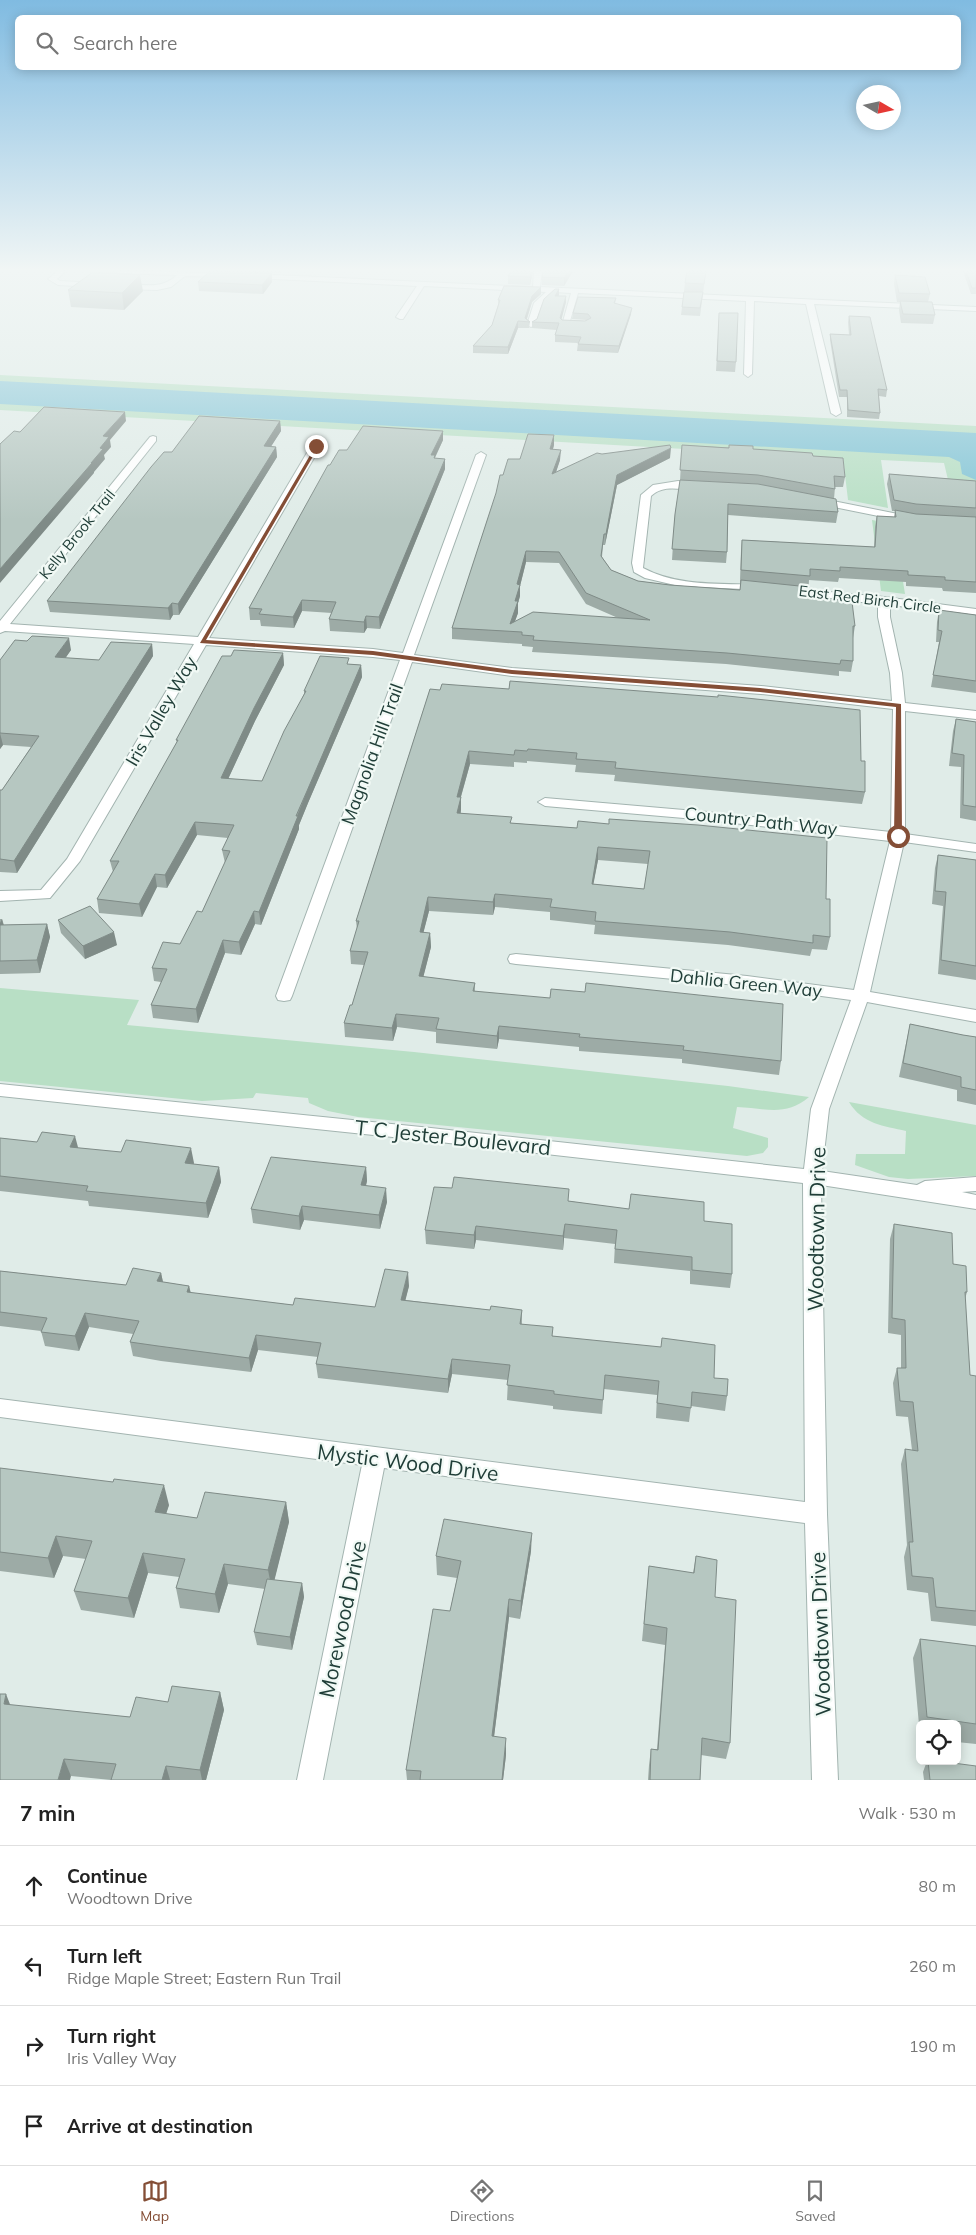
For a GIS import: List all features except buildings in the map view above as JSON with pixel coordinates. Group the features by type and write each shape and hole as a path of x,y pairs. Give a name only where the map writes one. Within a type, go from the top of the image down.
{"street":[{"path":"748,374 749,354"},
{"path":"822,354 836,413"},
{"name":"Kelly Brook Trail","path":"0,628 153,439"},
{"name":"Iris Valley Way","path":"0,896 45,895 73,861 316,446"},
{"name":"Magnolia Hill Trail","path":"284,996 481,456"},
{"name":"East Red Birch Circle","path":"706,486 679,484 657,487 646,495 637,563 638,570 644,575 671,582 773,589 884,600 976,612"},
{"path":"803,498 888,516 924,521"},
{"name":"Woodtown Drive","path":"825,1780 816,1514 812,1177 820,1109 861,996 898,836 899,706 896,673 884,617 884,600"},
{"path":"0,628 408,657 512,672 760,690 976,715"},
{"name":"Country Path Way","path":"545,802 705,814 898,836 976,848"},
{"name":"Dahlia Green Way","path":"516,959 747,981 861,996 976,1016"},
{"name":"T C Jester Boulevard","path":"0,1090 272,1116 812,1177 976,1202"},
{"name":"T C Jester Boulevard","path":"906,1190 976,1184"},
{"name":"Mystic Wood Drive","path":"0,1408 816,1514"},
{"name":"Morewood Drive","path":"310,1780 375,1458"}],"green space":[{"path":"0,375 976,426 976,486 949,484 944,463 881,460 888,508 848,500 843,458 0,410"},
{"path":"872,520 894,524 905,594 881,591"},
{"path":"0,988 139,1000 127,1025 414,1052 728,1086 809,1097 792,1107 783,1109 766,1110 737,1107 733,1128 768,1138 768,1147 763,1153 747,1156 358,1117 328,1111 309,1103 308,1098 256,1093 253,1098 202,1101 0,1081"},
{"path":"849,1102 976,1125 976,1176 908,1179 889,1177 855,1165 856,1154 905,1154 906,1131 867,1120"}],"water":[{"path":"0,381 976,433 976,480 962,474 960,462 949,457 0,404"}],"route":[{"path":"316,446 202,641 373,653 512,672 760,690 899,706 898,836"}]}
